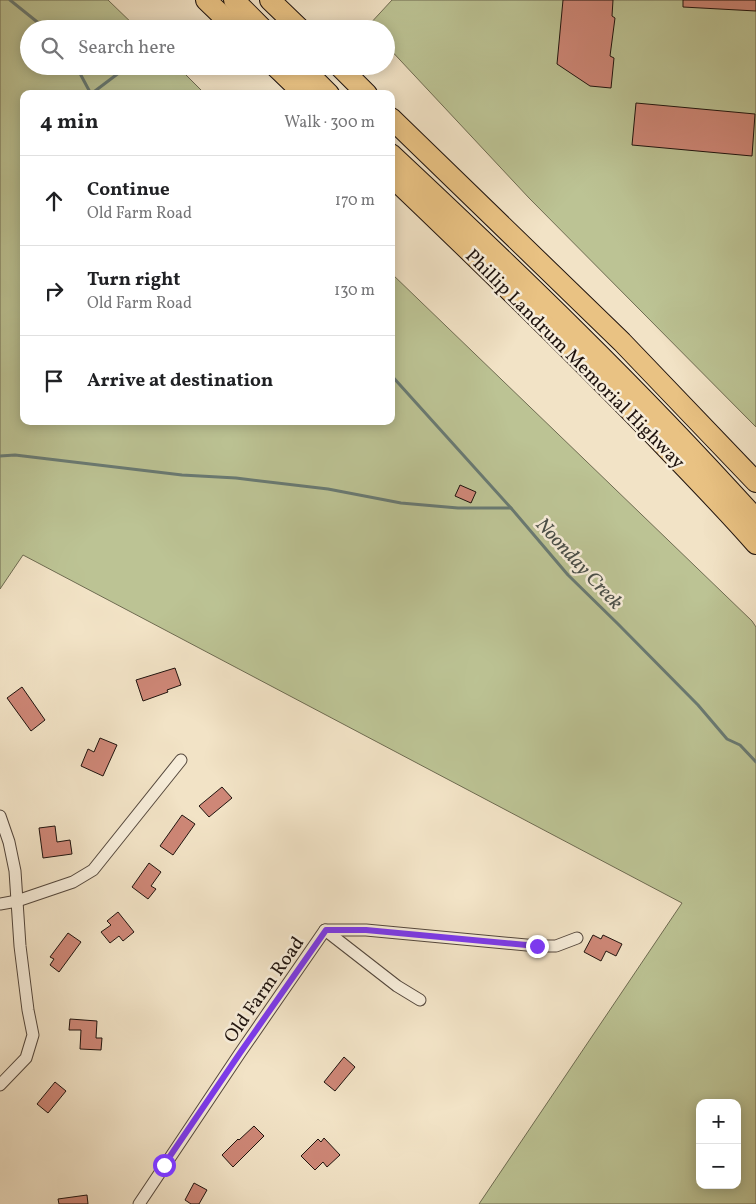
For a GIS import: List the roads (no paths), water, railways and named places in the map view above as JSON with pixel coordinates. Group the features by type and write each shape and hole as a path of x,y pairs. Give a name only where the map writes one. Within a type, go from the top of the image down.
{"highway":[{"path":"206,0 227,20"},
{"path":"234,0 254,20"},
{"path":"270,0 291,20"},
{"path":"284,75 300,90"},
{"path":"310,75 325,90"},
{"path":"348,75 362,90"},
{"path":"395,122 622,342 756,482"},
{"path":"395,158 518,273 623,377 756,519"},
{"name":"Phillip Landrum Memorial Highway","path":"395,180 562,342 699,482 756,544"}],"street":[{"path":"0,904 17,901 73,882 93,870 181,760"},
{"path":"0,816 9,842 15,871 26,992 33,1035 26,1058 0,1085"},
{"path":"326,930 397,986 420,1000"},
{"name":"Old Farm Road","path":"139,1204 235,1060 326,930 366,930 537,946 556,946 577,938"}],"waterway":[{"name":"Noonday Creek","path":"10,0 35,20"},
{"name":"Noonday Creek","path":"81,75 89,90"},
{"path":"96,90 116,75"},
{"name":"Noonday Creek","path":"395,379 511,508 568,575 698,705 727,739 740,745 756,762"},
{"path":"0,456 15,455 182,475 236,478 328,489 401,503 458,508 511,508"}]}
